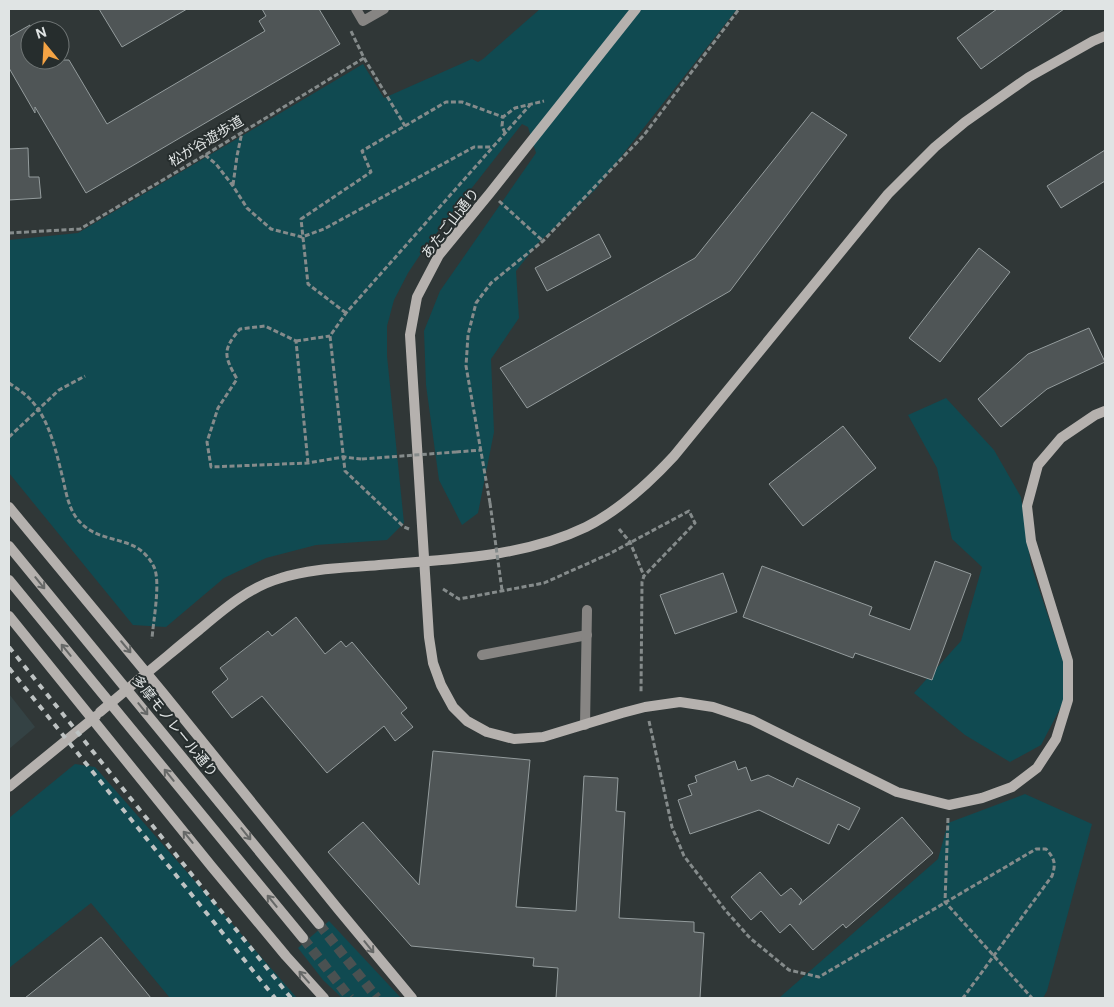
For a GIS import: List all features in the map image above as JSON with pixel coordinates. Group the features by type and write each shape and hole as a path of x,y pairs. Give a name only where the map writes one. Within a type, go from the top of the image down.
{"street":[{"path":"356,9 363,21 384,9"},
{"name":"あたご山通り","path":"636,9 438,256 417,297 410,335 432,662 441,685 453,707 467,721 487,732 514,738 543,737 630,711 680,702 713,708 752,720 897,792 949,805"},
{"path":"9,787 234,601 258,587 281,578 319,570 513,552 548,542 587,527 633,496 674,456 888,194 921,160 965,122 1029,77 1105,36"},
{"path":"949,805 982,798 1012,787 1037,768 1056,739 1068,700 1068,661 1031,540 1027,506 1038,466 1061,438 1095,415 1105,411"},
{"path":"9,507 412,998"},
{"name":"多摩モノレール通り","path":"9,546 319,924"},
{"path":"9,580 303,938"},
{"path":"585,725 587,610"},
{"path":"9,616 242,904 324,998"},
{"path":"482,655 587,635"}],"path":[{"path":"502,590 482,450 466,366 468,335 476,303 491,283 544,241 644,135 739,9"},
{"path":"363,21 350,30 364,58 405,126"},
{"name":"松が谷遊歩道","path":"9,233 80,229 364,58"},
{"path":"505,133 502,126 503,117 516,108 546,100"},
{"path":"346,312 308,284 301,219 371,172 362,151 446,102 462,102 503,117"},
{"path":"410,529 404,527 345,471 330,336 346,312 530,105"},
{"path":"233,186 242,132"},
{"path":"205,155 216,164 247,208 271,229 302,237 324,229 474,147 493,147"},
{"path":"490,193 544,241"},
{"path":"330,336 296,342 264,326 240,329 230,341 226,360 237,379 218,408 207,442 211,467 308,463 342,457 362,459 482,450"},
{"path":"296,342 308,463"},
{"path":"9,437 59,390 85,376"},
{"path":"9,383 29,398 38,409 55,447 68,499 80,521 93,531 112,540 125,541 138,547 154,568 157,578 152,639"},
{"path":"443,589 459,599 544,583 630,542 689,511 695,523 644,576 642,582 641,694"},
{"path":"619,529 630,542 644,576"},
{"path":"648,720 672,827 684,856 726,911 750,938 789,970 819,977 1036,849 1046,850 1054,858 1056,866 1052,876 963,998"},
{"path":"949,805 945,902 1032,998"}],"shaded area":[{"path":"540,9 737,9 595,190 539,242 516,271 519,318 491,359 494,432 478,513 462,525 439,480 426,385 424,331 440,291 536,153 528,127 522,124 424,249 408,273 394,300 387,326 387,356 404,523 387,540 316,545 266,558 224,578 166,627 133,625 9,473 9,240 78,233 363,64 384,98 472,59 478,62"},
{"path":"946,398 994,450 1021,497 1031,565 1064,664 1064,701 1041,745 1010,762 965,735 914,693 961,641 982,567 952,539 937,468 908,415"},
{"path":"9,694 35,727 9,749"},
{"path":"75,764 95,767 297,998 170,998 91,903 9,968 9,818"},
{"path":"1025,794 1092,824 1047,991 1043,998 779,998 938,859 948,823"},
{"path":"329,921 401,998 342,998 323,980 298,948"}],"building":[{"path":"99,9 187,9 122,47"},
{"path":"262,9 319,9 340,44 86,193 35,107 35,113 9,68 9,37 20,31 20,70 70,70 70,62 107,124 265,31 259,21 266,16"},
{"path":"997,9 1064,9 981,69 957,38"},
{"path":"812,112 847,135 730,291 527,408 500,368 695,258"},
{"path":"28,148 29,177 39,177 41,198 9,200 9,149"},
{"path":"1105,150 1105,181 1061,208 1047,186"},
{"path":"599,234 611,257 547,291 535,268"},
{"path":"979,248 1010,272 940,362 909,338"},
{"path":"1089,328 1105,362 1047,389 1001,427 978,399 1028,354"},
{"path":"843,426 876,468 803,526 769,484"},
{"path":"935,561 971,574 932,680 855,653 853,658 743,617 762,566 872,607 869,615 910,630"},
{"path":"723,573 737,612 675,634 660,595"},
{"path":"296,617 325,654 341,641 346,647 352,642 407,708 401,713 413,727 395,741 384,726 327,773 262,696 232,718 212,692 228,679 220,668 268,631 272,636"},
{"path":"433,751 530,760 516,907 576,911 584,776 618,778 616,811 625,812 619,918 694,922 694,932 704,933 700,998 556,998 558,968 533,966 534,958 411,946 328,852 363,822 419,885"},
{"path":"735,761 738,770 746,767 751,781 768,775 793,787 797,778 860,808 849,830 838,824 829,844 759,810 690,834 678,800 692,795 688,785 697,782 695,776"},
{"path":"902,817 933,853 846,928 843,924 813,950 790,924 780,933 761,911 751,920 731,897 760,872 781,896 791,888 802,900 799,905"},
{"path":"101,937 151,998 25,998"}],"tunnel":[{"path":"319,924 377,998"},
{"path":"303,938 350,998"}],"railway":[{"path":"9,647 291,998"},
{"path":"9,668 275,998"}]}
